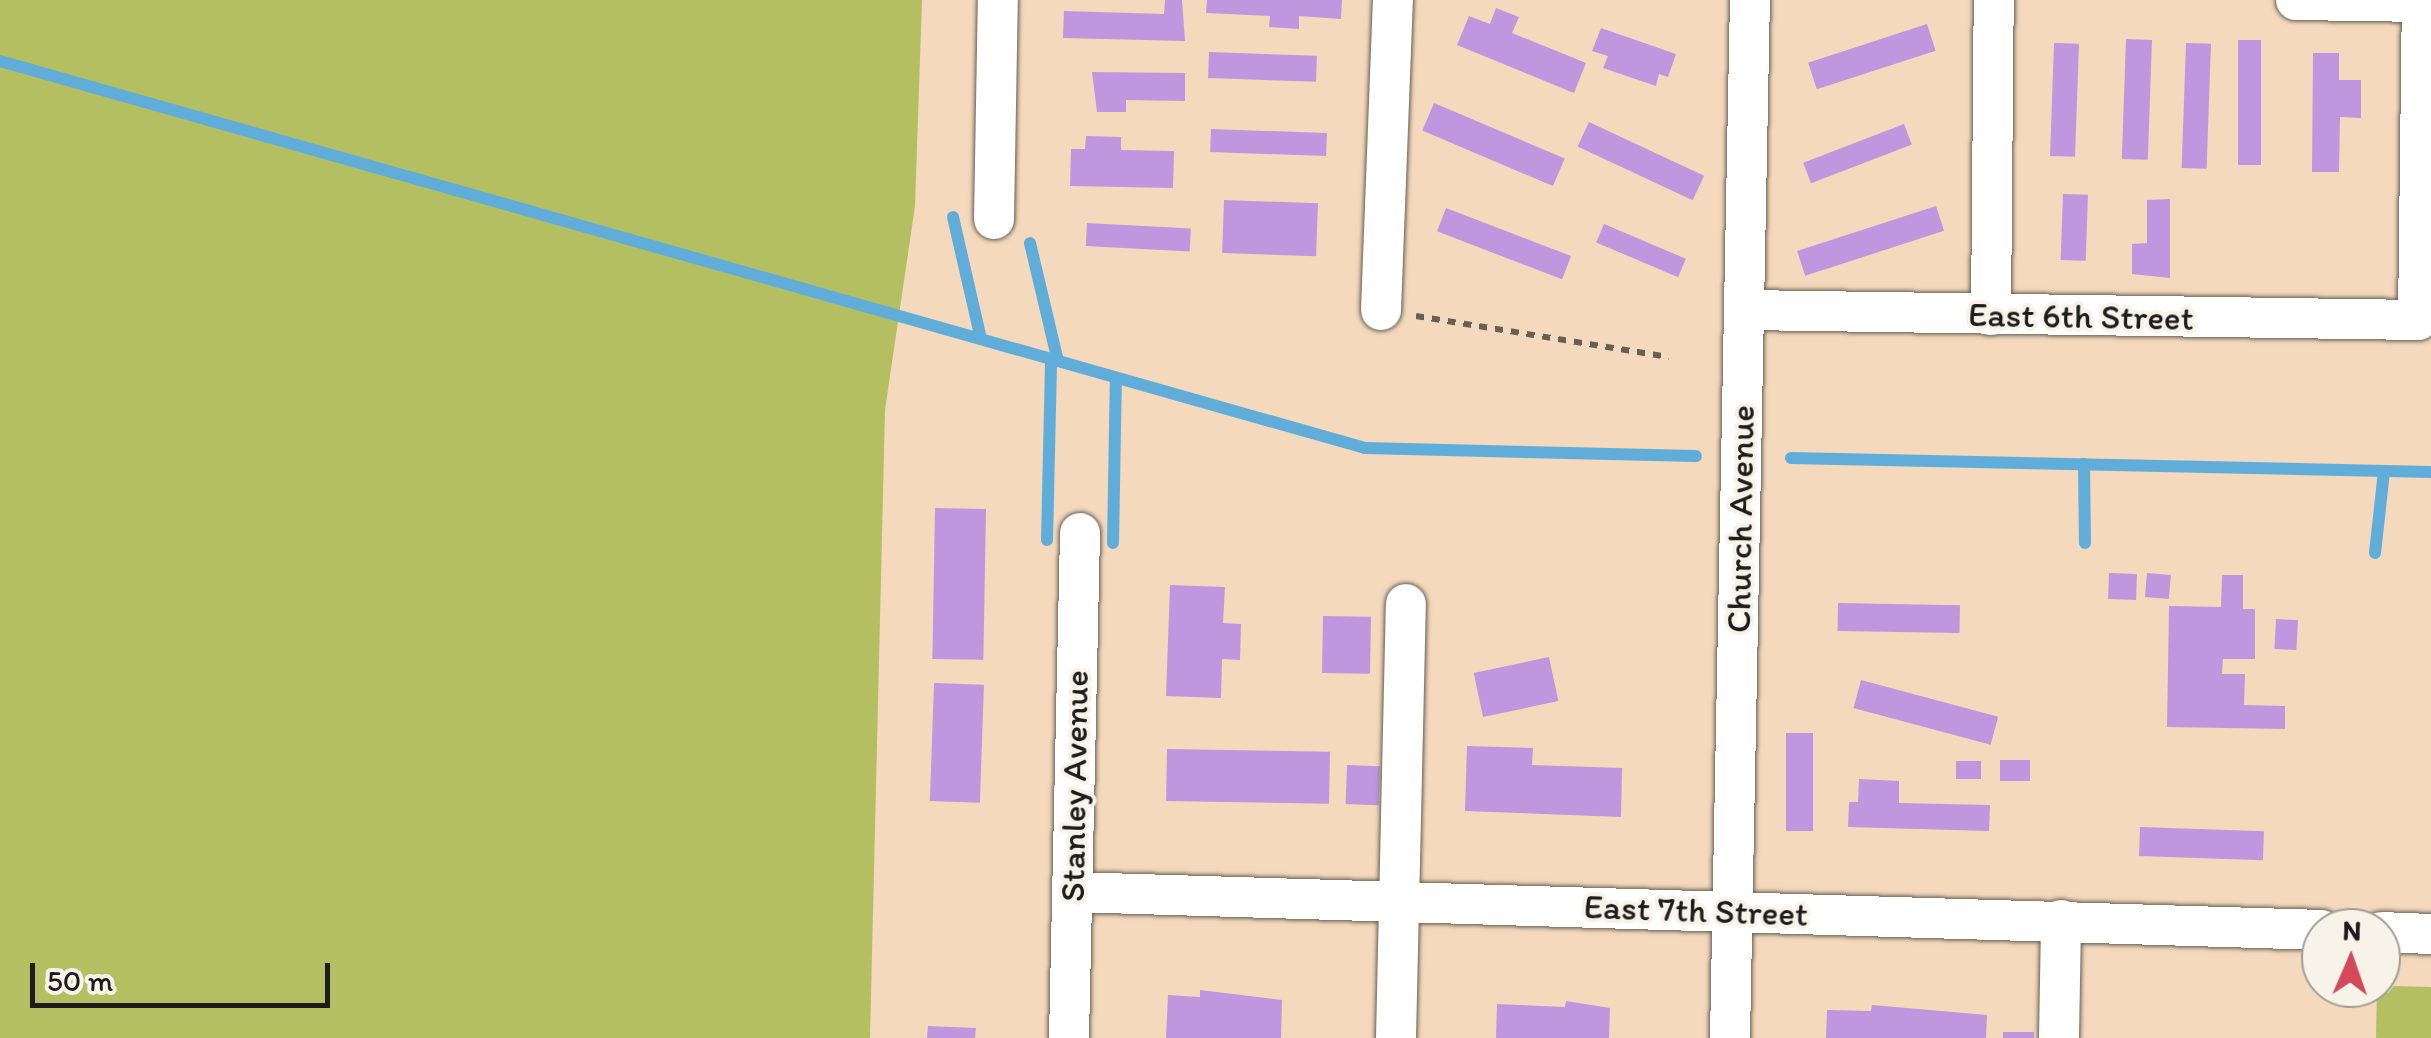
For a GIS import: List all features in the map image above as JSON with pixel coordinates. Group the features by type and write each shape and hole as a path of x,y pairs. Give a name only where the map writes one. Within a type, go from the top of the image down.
{"street":[{"path":"994,219 998,0"},
{"path":"1380,310 1393,0"},
{"name":"Church Avenue","path":"1730,1038 1750,0"},
{"path":"1991,315 1994,0"},
{"path":"2296,0 2422,1"},
{"name":"East 6th Street","path":"1745,310 2418,320 2422,1"},
{"name":"Stanley Avenue","path":"1069,1038 1080,533"},
{"path":"1396,1038 1406,604"},
{"name":"East 7th Street","path":"1072,892 2301,929"},
{"path":"2060,1038 2061,920"},
{"path":"2401,933 2431,934"}],"path":[{"path":"1380,310 1669,356"}],"green space":[{"path":"0,0 922,0 915,206 885,410 870,1038 0,1038"},
{"path":"2401,986 2431,987 2431,1038 2376,1038 2377,1008 2401,1008"}],"building":[{"path":"1165,0 1182,0 1185,41 1063,38 1064,11 1164,14"},
{"path":"1207,0 1342,0 1341,19 1299,16 1299,29 1269,27 1270,16 1206,13"},
{"path":"1496,8 1519,17 1512,33 1586,63 1574,93 1457,45 1469,16 1490,24"},
{"path":"1927,24 1936,51 1817,89 1808,63"},
{"path":"1601,28 1676,54 1668,77 1659,74 1656,86 1603,68 1608,56 1592,51"},
{"path":"2126,39 2152,40 2148,160 2122,159"},
{"path":"2238,40 2261,40 2261,165 2238,165"},
{"path":"2054,43 2079,44 2075,157 2050,156"},
{"path":"2186,43 2211,44 2207,169 2182,168"},
{"path":"1209,52 1317,56 1316,82 1208,78"},
{"path":"2313,53 2339,53 2339,80 2361,80 2361,118 2340,117 2339,172 2312,172"},
{"path":"1092,72 1185,73 1185,101 1126,100 1126,112 1097,112"},
{"path":"1434,103 1565,158 1553,186 1422,131"},
{"path":"1589,122 1704,176 1693,200 1578,146"},
{"path":"1904,124 1912,145 1811,183 1803,163"},
{"path":"1211,129 1327,133 1326,156 1210,152"},
{"path":"1086,136 1121,137 1121,150 1174,151 1173,188 1070,186 1071,149 1085,149"},
{"path":"2063,194 2088,195 2086,261 2061,260"},
{"path":"2170,199 2170,278 2132,274 2132,244 2147,243 2147,200"},
{"path":"1224,200 1318,203 1316,256 1222,253"},
{"path":"1936,206 1944,231 1805,276 1797,251"},
{"path":"1446,208 1571,256 1562,279 1437,231"},
{"path":"1087,223 1191,228 1190,251 1086,246"},
{"path":"1604,224 1686,259 1678,277 1596,242"},
{"path":"935,508 986,509 983,660 932,659"},
{"path":"2109,573 2137,574 2136,600 2108,599"},
{"path":"2147,573 2171,575 2169,599 2145,597"},
{"path":"2222,575 2243,575 2243,609 2255,609 2255,659 2223,659 2222,674 2245,674 2244,705 2285,706 2285,729 2167,727 2169,606 2221,607"},
{"path":"1170,585 1225,587 1223,623 1241,624 1240,660 1222,659 1221,698 1166,696"},
{"path":"1838,603 1960,605 1959,633 1838,631"},
{"path":"1323,616 1371,617 1370,674 1322,673"},
{"path":"2276,619 2298,620 2296,650 2274,649"},
{"path":"1549,657 1558,701 1483,717 1474,673"},
{"path":"1861,680 1998,717 1991,745 1853,708"},
{"path":"934,683 984,685 980,803 930,801"},
{"path":"1786,733 1813,733 1813,831 1786,831"},
{"path":"1467,746 1533,748 1532,765 1622,768 1621,817 1465,811"},
{"path":"1167,749 1330,752 1329,804 1166,801"},
{"path":"2000,760 2030,760 2030,781 2000,781"},
{"path":"1956,761 1981,761 1981,779 1956,779"},
{"path":"1347,765 1380,766 1379,805 1346,804"},
{"path":"1859,779 1899,781 1899,803 1990,805 1989,831 1848,827 1849,802 1858,802"},
{"path":"2140,827 2264,831 2263,860 2139,856"},
{"path":"1200,990 1282,1000 1281,1038 1166,1038 1168,995 1200,997"},
{"path":"1566,1001 1610,1008 1609,1038 1496,1038 1497,1004 1565,1007"},
{"path":"1872,1005 1987,1015 1986,1038 1826,1038 1827,1010 1871,1011"},
{"path":"928,1026 976,1028 975,1038 927,1038"},
{"path":"2003,1032 2034,1032 2034,1038 2003,1038"}],"waterway":[{"path":"0,61 1365,448 1696,456"},
{"path":"953,217 981,339"},
{"path":"1030,243 1058,361"},
{"path":"1047,540 1051,359"},
{"path":"1113,543 1116,378"},
{"path":"1791,458 2431,472"},
{"path":"2084,464 2085,543"},
{"path":"2375,553 2384,471"}]}
